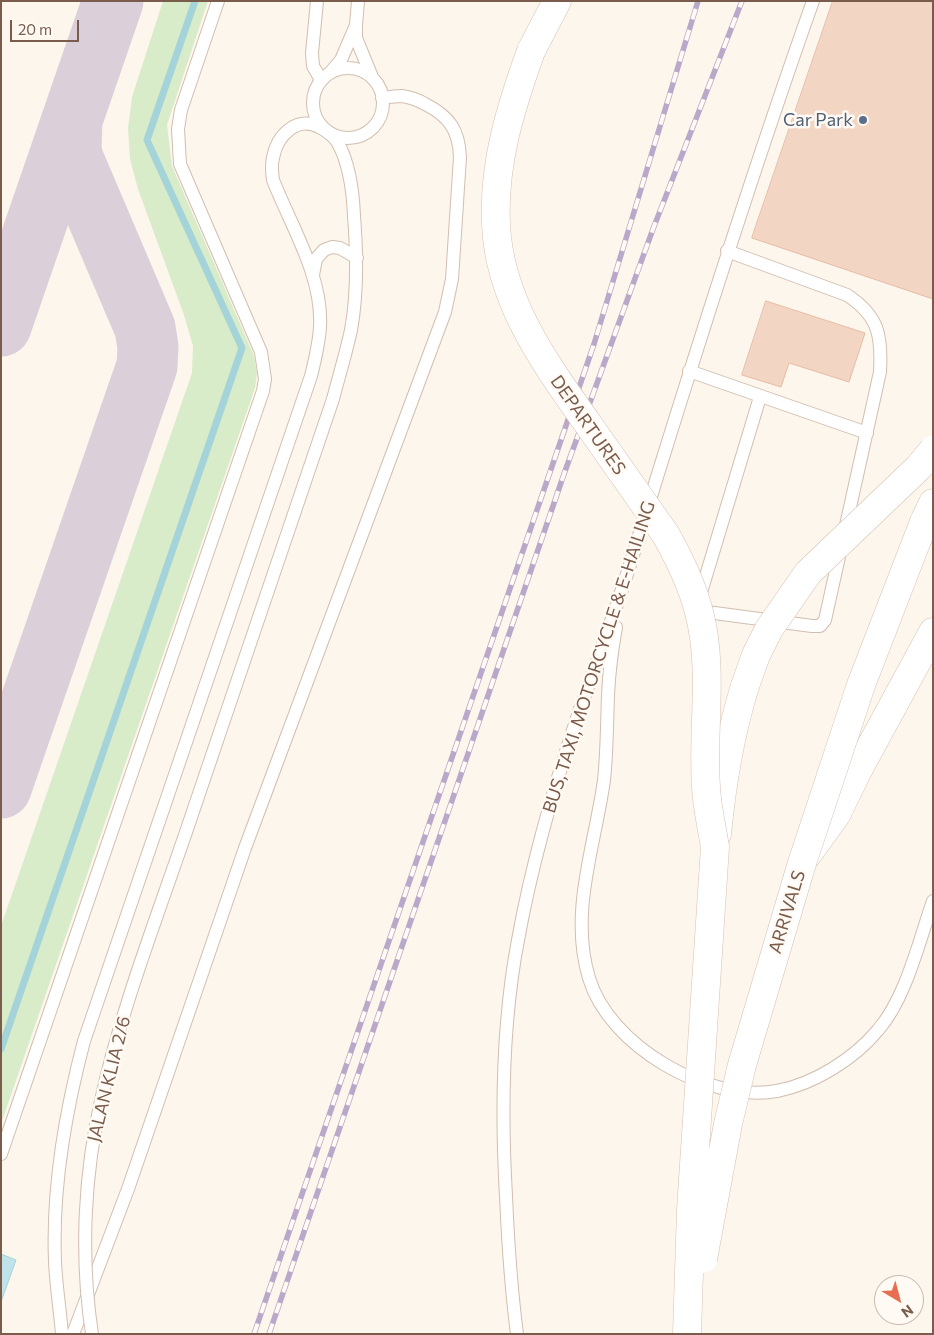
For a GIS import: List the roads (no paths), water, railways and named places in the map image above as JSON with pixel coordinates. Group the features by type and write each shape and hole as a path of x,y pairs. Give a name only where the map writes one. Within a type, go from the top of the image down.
{"main road":[{"name":"DEPARTURES","path":"550,1 507,122 496,188 496,225 500,258 507,284 532,342 552,374 666,536 681,562 691,586 700,614 704,639 707,675 706,788 715,847"},
{"path":"531,51 557,1"},
{"path":"688,1334 691,1210 715,847 721,792 735,717 756,655 769,629 808,573 919,467 933,450"},
{"name":"ARRIVALS","path":"688,1334 728,1124 742,1065 802,863 861,685 933,503"},
{"path":"802,863 836,815 858,770 933,632"}],"lane":[{"path":"1,1154 263,391 265,379 261,352 180,164 178,129 181,110 218,1"},
{"path":"317,1 312,53 313,66 325,76"},
{"path":"62,1334 55,1262 55,1219 59,1168 68,1109 84,1041 311,376 317,348 320,326 319,304 304,252 273,180 273,155 281,138 295,126 302,123 310,123 338,136 349,138 361,135 370,129 380,115 382,98 379,87 372,77 356,38 358,1"},
{"name":"BUS, TAXI, MOTORCYCLE & E-HAILING","path":"517,1334 509,1262 502,1130 504,1070 509,1006 518,941 535,862 578,715 621,593 727,251 813,1"},
{"path":"328,131 319,123 314,113 314,96 325,76 341,60 356,25"},
{"path":"325,76 340,69 352,68 363,71 372,77"},
{"path":"73,1334 128,1189 245,848 450,297 460,157 457,135 451,124 441,113 416,99 403,96 382,98"},
{"name":"JALAN KLIA 2/6","path":"92,1334 86,1247 87,1206 94,1137 101,1097 117,1039 333,399 351,329 356,293 357,258 354,207 347,164 336,141 328,131"},
{"path":"313,278 316,259 324,250 332,247 340,248 357,258"},
{"path":"727,251 847,295 860,303 871,316 878,331 881,348 880,372 825,620 820,626 707,612 701,608 699,599 760,396"},
{"path":"689,371 867,433"},
{"path":"621,593 610,660 604,781 585,882 581,918 584,959 590,981 612,1020 646,1052 663,1063 685,1075 717,1087 731,1091 754,1092 776,1091 801,1084 845,1059 878,1030 892,1011 933,901"}],"water":[{"path":"1,1254 16,1260 1,1302"}],"waterway":[{"path":"1,1049 242,348 147,140 195,1"}],"railway":[{"path":"254,1334 594,344 698,1"},
{"path":"269,1334 564,474 653,229 742,1"}],"place":[{"name":"Car Park","path":"863,120"}]}
